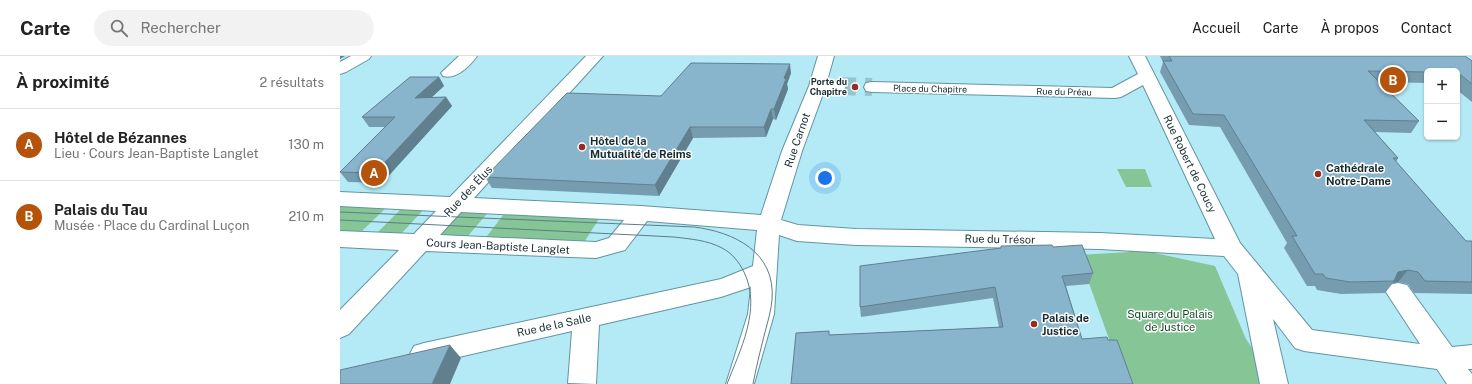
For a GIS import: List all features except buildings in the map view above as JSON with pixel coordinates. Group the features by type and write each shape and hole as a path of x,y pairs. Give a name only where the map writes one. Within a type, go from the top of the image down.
{"street":[{"path":"340,69 363,56"},
{"path":"449,73 469,56"},
{"name":"Rue des Élus","path":"340,326 595,56"},
{"name":"Rue Carnot","path":"740,384 761,314 769,224 792,151 817,86 826,56"},
{"name":"Rue Robert de Coucy","path":"1137,56 1232,248 1304,340 1445,359 1472,357"},
{"name":"Rue du Préau","path":"977,90 1115,93 1147,76"},
{"path":"817,86 838,86"},
{"name":"Place du Chapitre","path":"878,87 977,90"},
{"path":"340,199 641,213 769,224"},
{"name":"Cours Jean-Baptiste Langlet","path":"340,239 596,250 617,244 641,213"},
{"name":"Rue du Trésor","path":"769,224 791,231 804,233 856,236 1100,241 1232,248"},
{"path":"1249,269 1274,384"},
{"name":"Rue de la Salle","path":"402,359 586,319 736,284 766,270"},
{"path":"1398,292 1463,384"},
{"path":"582,383 586,319"}],"green space":[{"path":"1117,169 1145,169 1152,187 1126,187"},
{"path":"340,202 390,204 361,232 340,231"},
{"path":"405,205 427,206 400,235 376,234"},
{"path":"461,207 491,209 467,237 435,236"},
{"path":"507,210 602,214 583,244 484,240"},
{"name":"Square du Palais de Justice","path":"1127,247 1215,266 1246,339 1276,384 1125,384 1079,255 1129,252"}],"tunnel":[{"path":"838,86 872,87"}],"tram line":[{"path":"340,212 694,227 724,234 750,247 760,257 767,269 771,283 771,309 753,384"},
{"path":"340,220 674,237 698,240 716,245 729,252 740,265 749,286 751,300 747,329 727,384"}],"place":[{"name":"Palais du Tau","path":"1393,80"},
{"name":"Porte du Chapitre","path":"855,87"},
{"name":"Hôtel de la Mutualité de Reims","path":"582,147"},
{"name":"Hôtel de Bézannes","path":"374,173"},
{"name":"Cathédrale Notre-Dame","path":"1318,174"},
{"name":"Palais de Justice","path":"1034,324"}]}
